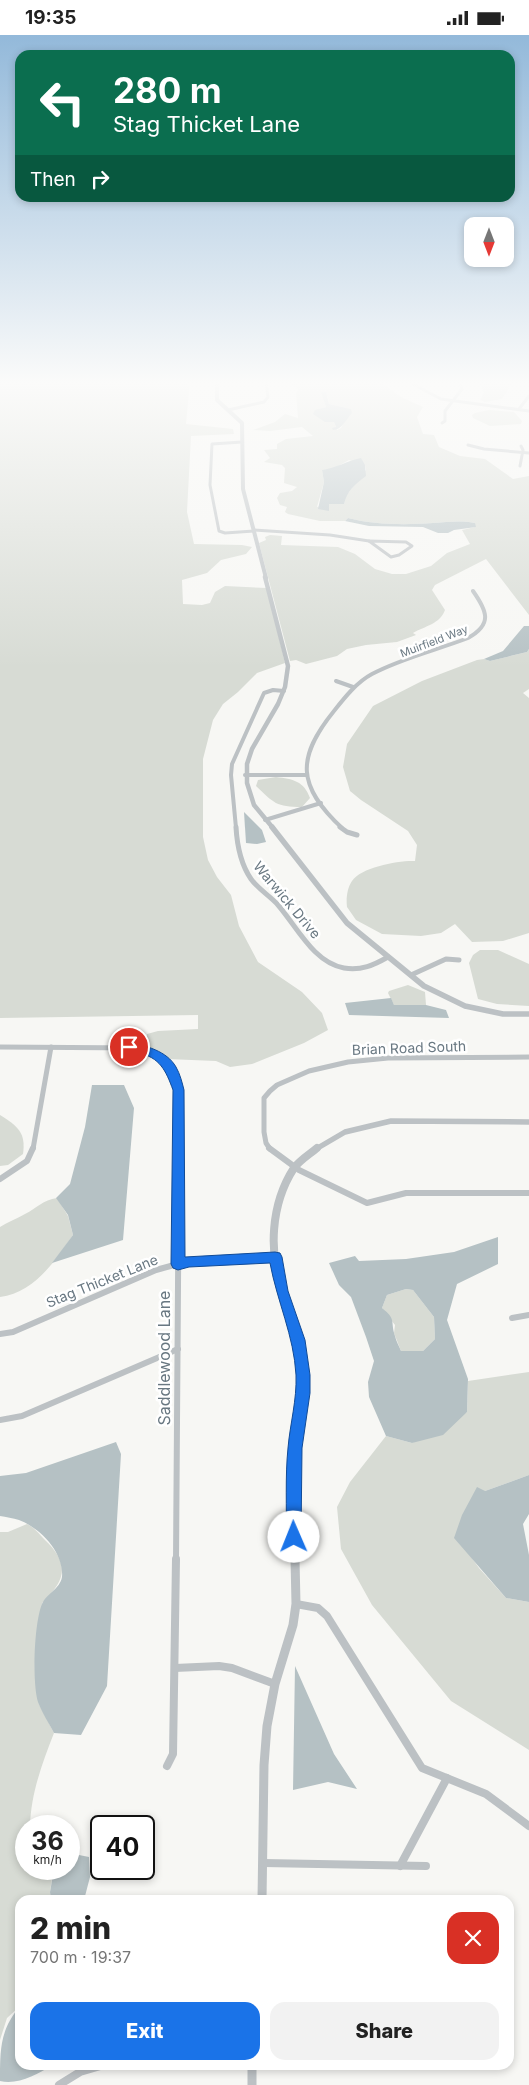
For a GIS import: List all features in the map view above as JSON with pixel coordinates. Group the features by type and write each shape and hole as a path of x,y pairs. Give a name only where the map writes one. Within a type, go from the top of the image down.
{"street":[{"path":"210,477 210,485 219,531 225,533 273,531 335,535 369,541 406,542 412,546 399,555 391,557 369,541"},
{"path":"243,477 243,489 287,661 287,682 276,711 249,753 245,775 250,797 264,820 347,923 411,975 437,994 465,1006 503,1013 529,1014"},
{"name":"Muirfield Way","path":"307,775 306,762 310,747 354,687 371,674 478,633 484,626 487,615 484,606 473,591"},
{"path":"336,681 354,687"},
{"name":"Warwick Drive","path":"284,691 273,690 264,693 233,760 231,779 236,808 239,856 251,879 278,905 309,945 328,961 343,968 360,969 371,966 388,957"},
{"path":"245,775 307,775 321,803 346,832 352,836 357,835"},
{"path":"264,820 321,803"},
{"path":"411,975 446,959 460,960"},
{"name":"Saddlewood Lane","path":"0,1047 119,1047 140,1049 157,1056 170,1067 179,1090 175,1668 173,1754 167,1766"},
{"path":"0,1179 27,1161 34,1147 51,1047"},
{"name":"Brian Road South","path":"529,1057 382,1057 357,1059 326,1065 278,1084 268,1091 264,1097 265,1139 269,1149 295,1167 367,1203 375,1203 393,1195 406,1193 529,1193"},
{"path":"262,1895 264,1765 267,1726 276,1684 293,1625 296,1604 293,1480 303,1375 298,1340 281,1291 275,1257 274,1223 277,1205 295,1167 322,1144 345,1132 372,1124 391,1121 529,1122"},
{"name":"Stag Thicket Lane","path":"0,1334 12,1332 156,1270 189,1261 275,1257"},
{"path":"512,1317 529,1315"},
{"path":"0,1420 22,1416 50,1405 178,1349"},
{"path":"296,1604 318,1608 327,1616 422,1767 486,1794 529,1826"},
{"path":"175,1668 225,1667 276,1684"},
{"path":"400,1866 447,1778"},
{"path":"264,1863 426,1866"},
{"path":"59,2085 87,2070"},
{"path":"252,2070 252,2085"}],"shaded area":[{"path":"0,477 189,477 187,512 194,544 252,547 246,554 221,560 207,573 182,580 183,604 202,605 210,603 215,592 225,586 267,588 285,663 257,673 223,704 213,720 203,759 203,837 208,860 217,877 231,895 239,926 258,962 302,992 322,1013 328,1030 304,1043 252,1064 230,1067 216,1061 167,1059 147,1045 147,1034 158,1031 198,1029 198,1015 0,1018"},
{"path":"284,477 323,477 324,482 317,507 329,504 344,504 345,497 361,477 510,477 513,479 529,477 529,615 486,559 435,585 432,590 445,610 436,622 413,633 416,635 397,642 347,649 337,656 306,664 296,660 290,661 259,543 266,540 265,537 270,535 282,536 281,545 338,547 355,554 375,569 392,574 406,574 431,566 447,553 470,544 462,530 475,527 475,523 391,524 348,518 345,521 320,521 285,512 287,507 280,505 277,498 280,493 292,491 297,487 284,483"},
{"path":"323,477 365,477 352,488 344,504 329,504 329,511 318,509 324,482"},
{"path":"348,518 391,524 464,522 475,523 476,527 454,530 448,533 438,533 423,527 369,526 345,521"},
{"path":"524,626 529,626 529,649 527,652 490,661 484,659 503,651"},
{"path":"529,649 529,689 523,693 529,698 529,933 503,941 472,942 455,924 441,933 421,936 382,934 356,920 347,907 347,894 352,881 364,872 381,865 415,861 417,845 408,831 350,791 343,767 347,744 373,706 422,681 477,660 484,659 490,661 527,652"},
{"path":"276,777 301,784 308,792 310,798 302,807 276,803 256,786 258,780"},
{"path":"244,812 262,830 266,842 257,844 246,843"},
{"path":"480,950 498,950 529,964 529,1006 497,1004 478,999 469,963 473,955"},
{"path":"408,985 425,992 426,1005 394,1005 388,993 389,991"},
{"path":"391,998 394,1005 426,1005 446,1010 449,1018 349,1015 345,1003"},
{"path":"92,1085 124,1085 134,1108 123,1240 52,1263 73,1235 68,1215 56,1198 70,1184 85,1127"},
{"path":"0,1115 12,1123 22,1135 24,1147 23,1154 8,1165 0,1166"},
{"path":"57,1198 68,1216 73,1235 51,1265 33,1282 12,1294 0,1297 0,1227 44,1202"},
{"path":"498,1237 498,1264 457,1284 447,1320 468,1379 467,1412 443,1435 412,1443 386,1436 369,1397 368,1382 374,1361 351,1297 339,1285 329,1263 355,1256 359,1261 406,1259 454,1252","holes":["406,1289 413,1290 434,1317 435,1339 423,1351 401,1351 395,1338 391,1318 382,1308 387,1295"]},
{"path":"406,1289 413,1290 434,1317 435,1339 423,1351 401,1351 394,1333 395,1325 382,1308 387,1295"},
{"path":"529,1372 529,1475 485,1491 469,1554 506,1598 529,1602 529,1750 451,1701 372,1605 341,1549 337,1507 350,1482 386,1436 412,1443 467,1412 468,1381"},
{"path":"116,1442 121,1454 107,1686 81,1735 54,1733 38,1702 35,1681 35,1653 39,1613 42,1604 61,1581 62,1568 55,1550 35,1529 19,1520 0,1516 0,1476 26,1473"},
{"path":"529,1475 529,1514 523,1524 529,1555 529,1602 506,1598 454,1538 462,1515 477,1487 485,1491"},
{"path":"27,1524 35,1529 53,1549 61,1564 62,1572 56,1587 42,1603 39,1704 54,1733 41,1767 32,1802 31,1815 15,1815 15,1880 52,1880 50,1895 15,1895 15,2011 7,2018 0,2040 0,1532 8,1532"},
{"path":"295,1666 334,1754 357,1789 328,1782 293,1790"},
{"path":"80,1855 89,1857 90,1877 85,1895 50,1895 52,1880 80,1880"},
{"path":"15,2012 15,2070 43,2070 34,2076 14,2082 0,2081 2,2041"}],"route":[{"path":"129,1047 157,1056 170,1067 179,1090 177,1171 178,1264 189,1261 275,1257 281,1291 298,1340 303,1375 303,1393 295,1448 293,1480 294,1537"}]}
